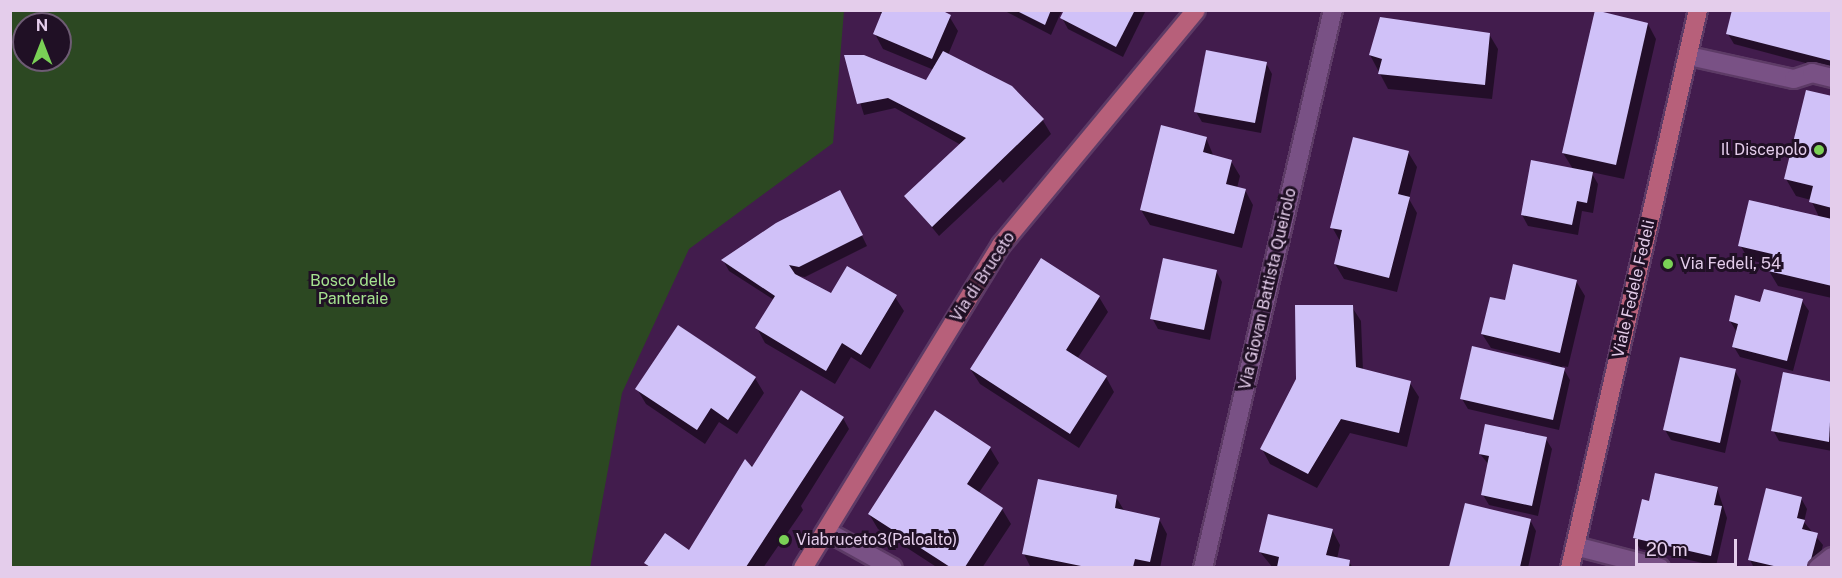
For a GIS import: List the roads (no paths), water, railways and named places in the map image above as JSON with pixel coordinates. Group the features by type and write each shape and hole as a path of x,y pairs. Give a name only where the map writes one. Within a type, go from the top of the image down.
{"main road":[{"name":"Via di Bruceto","path":"803,567 828,532 1001,245 1196,10"},
{"name":"Viale Fedele Fedeli","path":"1570,567 1698,10"}],"street":[{"name":"Via Giovan Battista Queirolo","path":"1203,567 1333,10"},
{"path":"1689,56 1794,79 1812,73 1832,78"},
{"path":"828,532 892,567"},
{"path":"1575,546 1660,567"},
{"path":"1818,567 1832,557"}],"place":[{"name":"Il Discepolo","path":"1819,150"},
{"name":"Via Fedeli, 54","path":"1668,264"},
{"name":"Viabruceto3(Paloalto)","path":"784,540"}],"park label":[{"name":"Bosco delle Panteraie","path":"353,290"}]}
